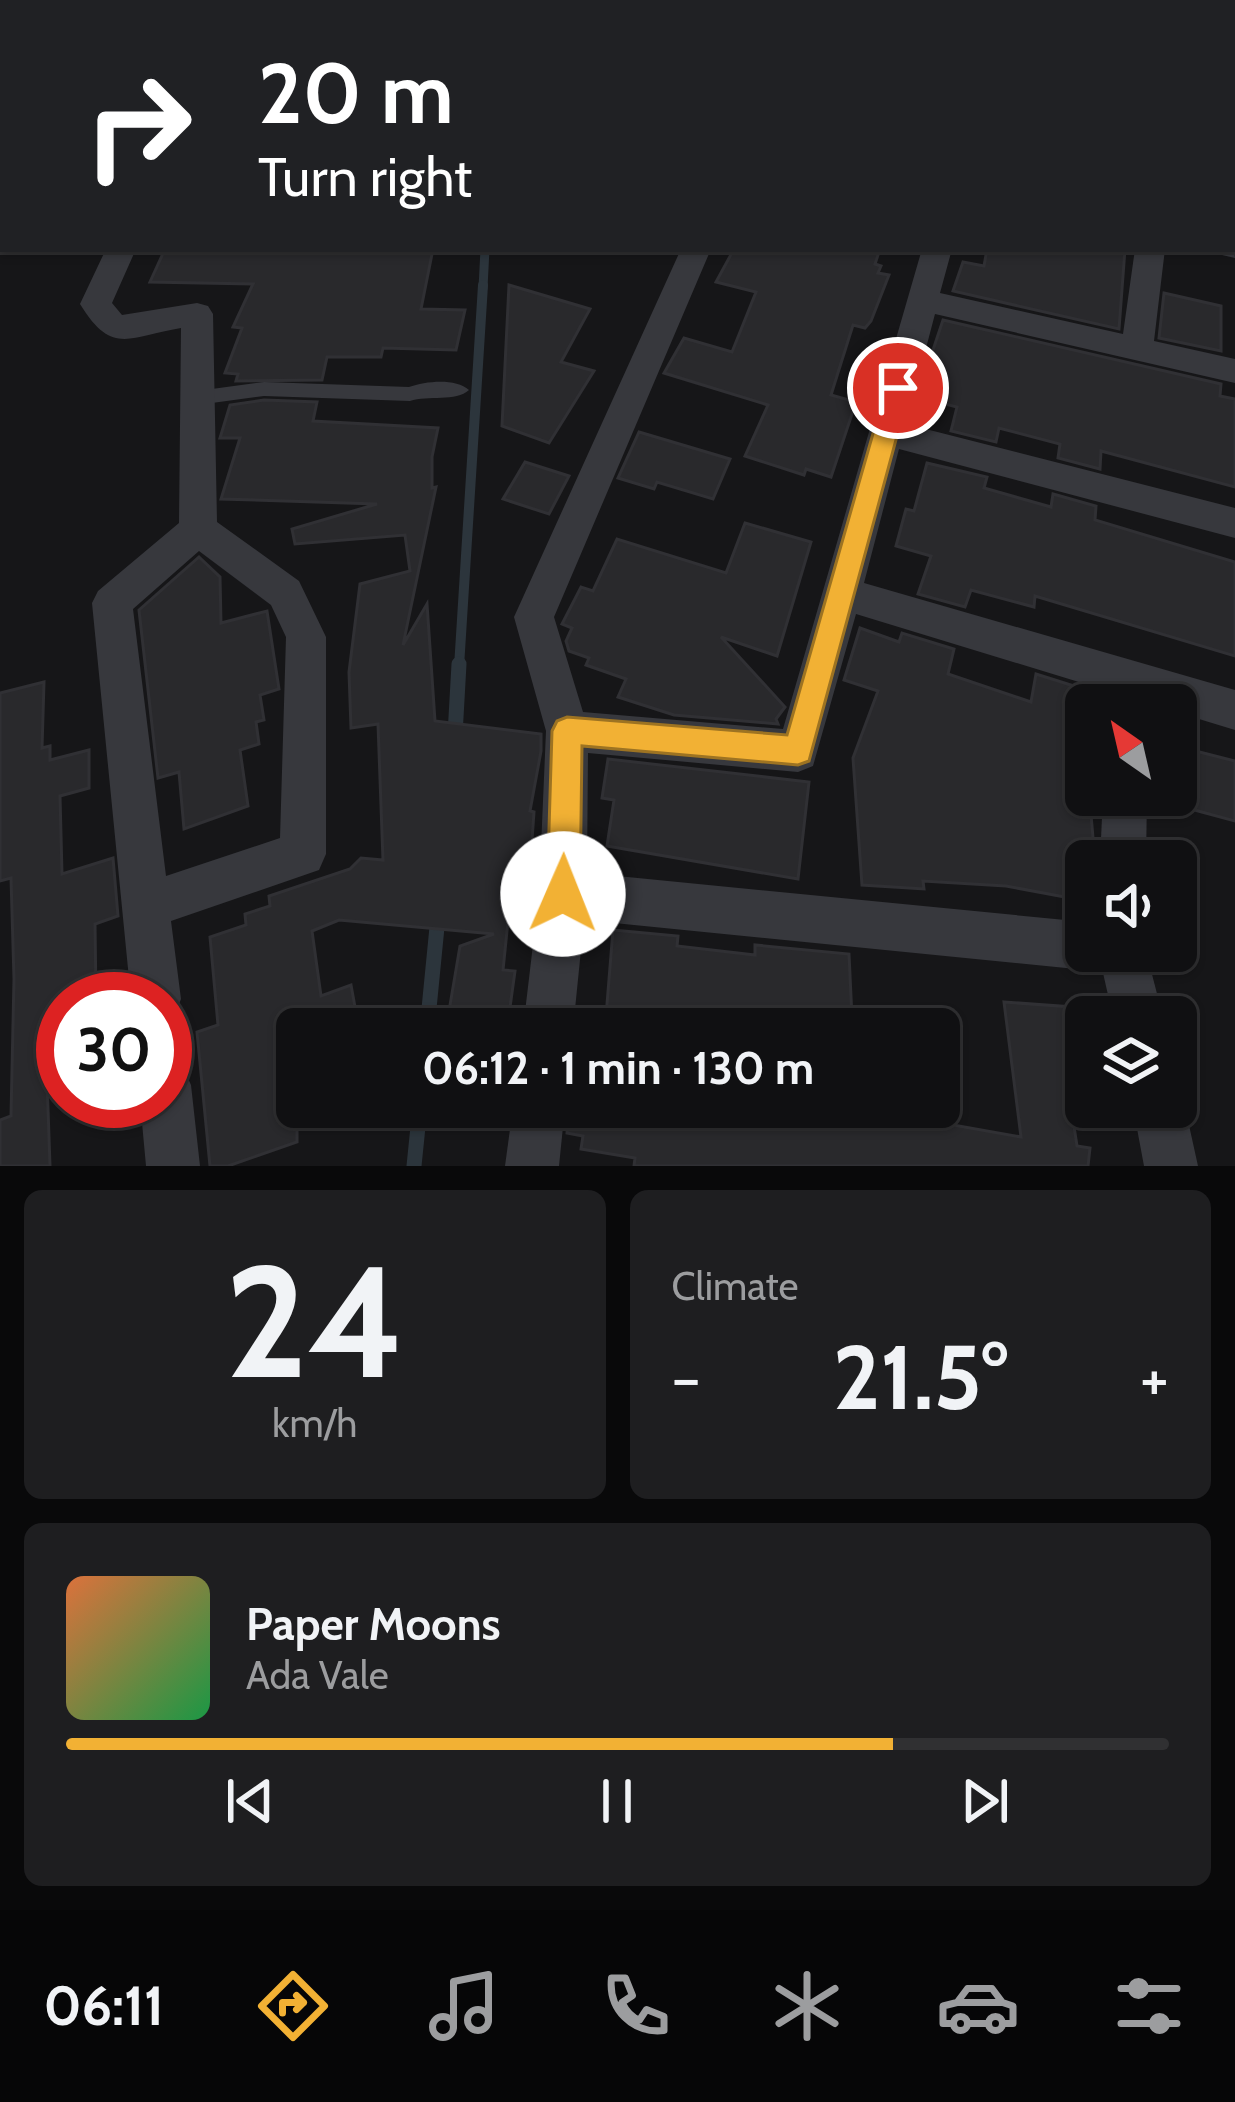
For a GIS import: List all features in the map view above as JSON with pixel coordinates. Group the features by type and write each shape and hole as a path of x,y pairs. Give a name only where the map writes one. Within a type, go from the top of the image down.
{"street":[{"path":"120,252 96,304 114,328 197,314 197,529 112,603 153,972"},
{"path":"550,1008 563,894 567,731 534,617 603,467 627,396 695,252"},
{"path":"567,731 798,751 936,252"},
{"path":"1137,346 1150,252"},
{"path":"923,300 1235,370"},
{"path":"886,432 1235,523"},
{"path":"146,906 303,854 306,637 285,593 197,529"},
{"path":"844,594 1108,684"},
{"path":"1197,703 1235,710"},
{"path":"563,894 1065,944"},
{"path":"169,1128 173,1166"},
{"path":"532,1166 537,1128"},
{"path":"1163,1128 1171,1166"}],"lane":[{"path":"197,398 264,389 410,394 423,388 460,390"}],"building":[{"path":"164,252 432,252 421,309 465,310 456,350 383,348 381,357 327,357 322,380 236,381 238,374 225,373 242,328 233,327 253,284 150,282"},
{"path":"732,252 879,252 878,273 889,275 871,321 865,328 853,325 831,395 856,402 831,477 806,469 804,475 745,456 768,405 664,373 684,338 732,352 756,292 716,282"},
{"path":"986,252 1125,252 1119,329 953,291 963,262 984,266"},
{"path":"509,285 590,309 561,362 594,371 549,443 502,426"},
{"path":"1164,293 1221,306 1221,351 1159,338"},
{"path":"943,320 1221,384 1220,396 1235,399 1235,487 1101,451 1100,469 1058,458 1060,444 999,428 996,442 951,431 957,407 941,403 943,395 920,389"},
{"path":"264,400 317,402 313,421 438,428 432,457 432,488 436,487 403,645 427,604 435,721 541,734 541,751 530,811 534,812 529,883 512,882 503,970 515,971 510,1008 450,1008 460,946 494,934 339,920 312,931 321,996 351,985 355,1008 276,1008 276,1128 297,1128 297,1142 228,1166 210,1166 197,1032 218,1025 210,937 246,925 245,914 270,906 269,896 350,869 361,858 383,860 378,724 351,728 349,672 360,584 410,571 405,535 295,544 292,529 377,504 221,499 240,438 220,438 230,405"},
{"path":"639,432 730,459 713,499 657,482 654,489 618,478"},
{"path":"525,462 569,476 549,514 503,499"},
{"path":"927,463 987,477 984,488 1051,507 1053,494 1096,506 1095,520 1235,562 1235,656 1035,596 1034,607 971,590 965,607 918,594 931,556 896,546 906,509 914,511"},
{"path":"745,523 811,542 777,656 721,637 785,707 776,719 778,724 674,715 618,697 626,679 586,665 589,658 569,651 566,641 572,628 562,624 581,587 593,591 617,539 726,573"},
{"path":"199,557 220,577 221,623 267,611 279,689 260,695 264,720 256,722 259,744 240,750 248,806 184,829 179,772 158,778 139,610"},
{"path":"860,628 899,642 902,633 954,649 948,674 1031,702 1036,674 1068,684 1065,816 1091,816 1093,840 1065,840 1065,897 1006,886 923,881 924,889 862,885 853,758 878,691 844,680"},
{"path":"44,682 42,748 50,746 50,760 89,750 89,788 60,796 62,874 113,858 118,916 95,924 96,972 36,972 36,1128 49,1128 50,1166 0,1166 0,1120 11,1116 14,979 11,878 0,881 0,693"},
{"path":"1197,751 1235,761 1235,821 1197,811"},
{"path":"608,759 809,782 798,879 607,846 614,800 602,798"},
{"path":"613,930 678,936 677,946 755,955 755,945 849,954 852,1008 607,1008"},
{"path":"1004,1002 1065,1006 1065,1128 1074,1128 1077,1146 1090,1148 1088,1166 634,1166 635,1158 581,1149 583,1136 567,1133 567,1128 960,1126 1021,1137"}],"waterway":[{"path":"483,288 485,252"},
{"path":"459,667 483,285"},
{"path":"455,735 459,664"},
{"path":"429,1008 438,917"},
{"path":"414,1166 418,1128"}],"route":[{"path":"563,894 567,731 798,751 898,388"}]}
